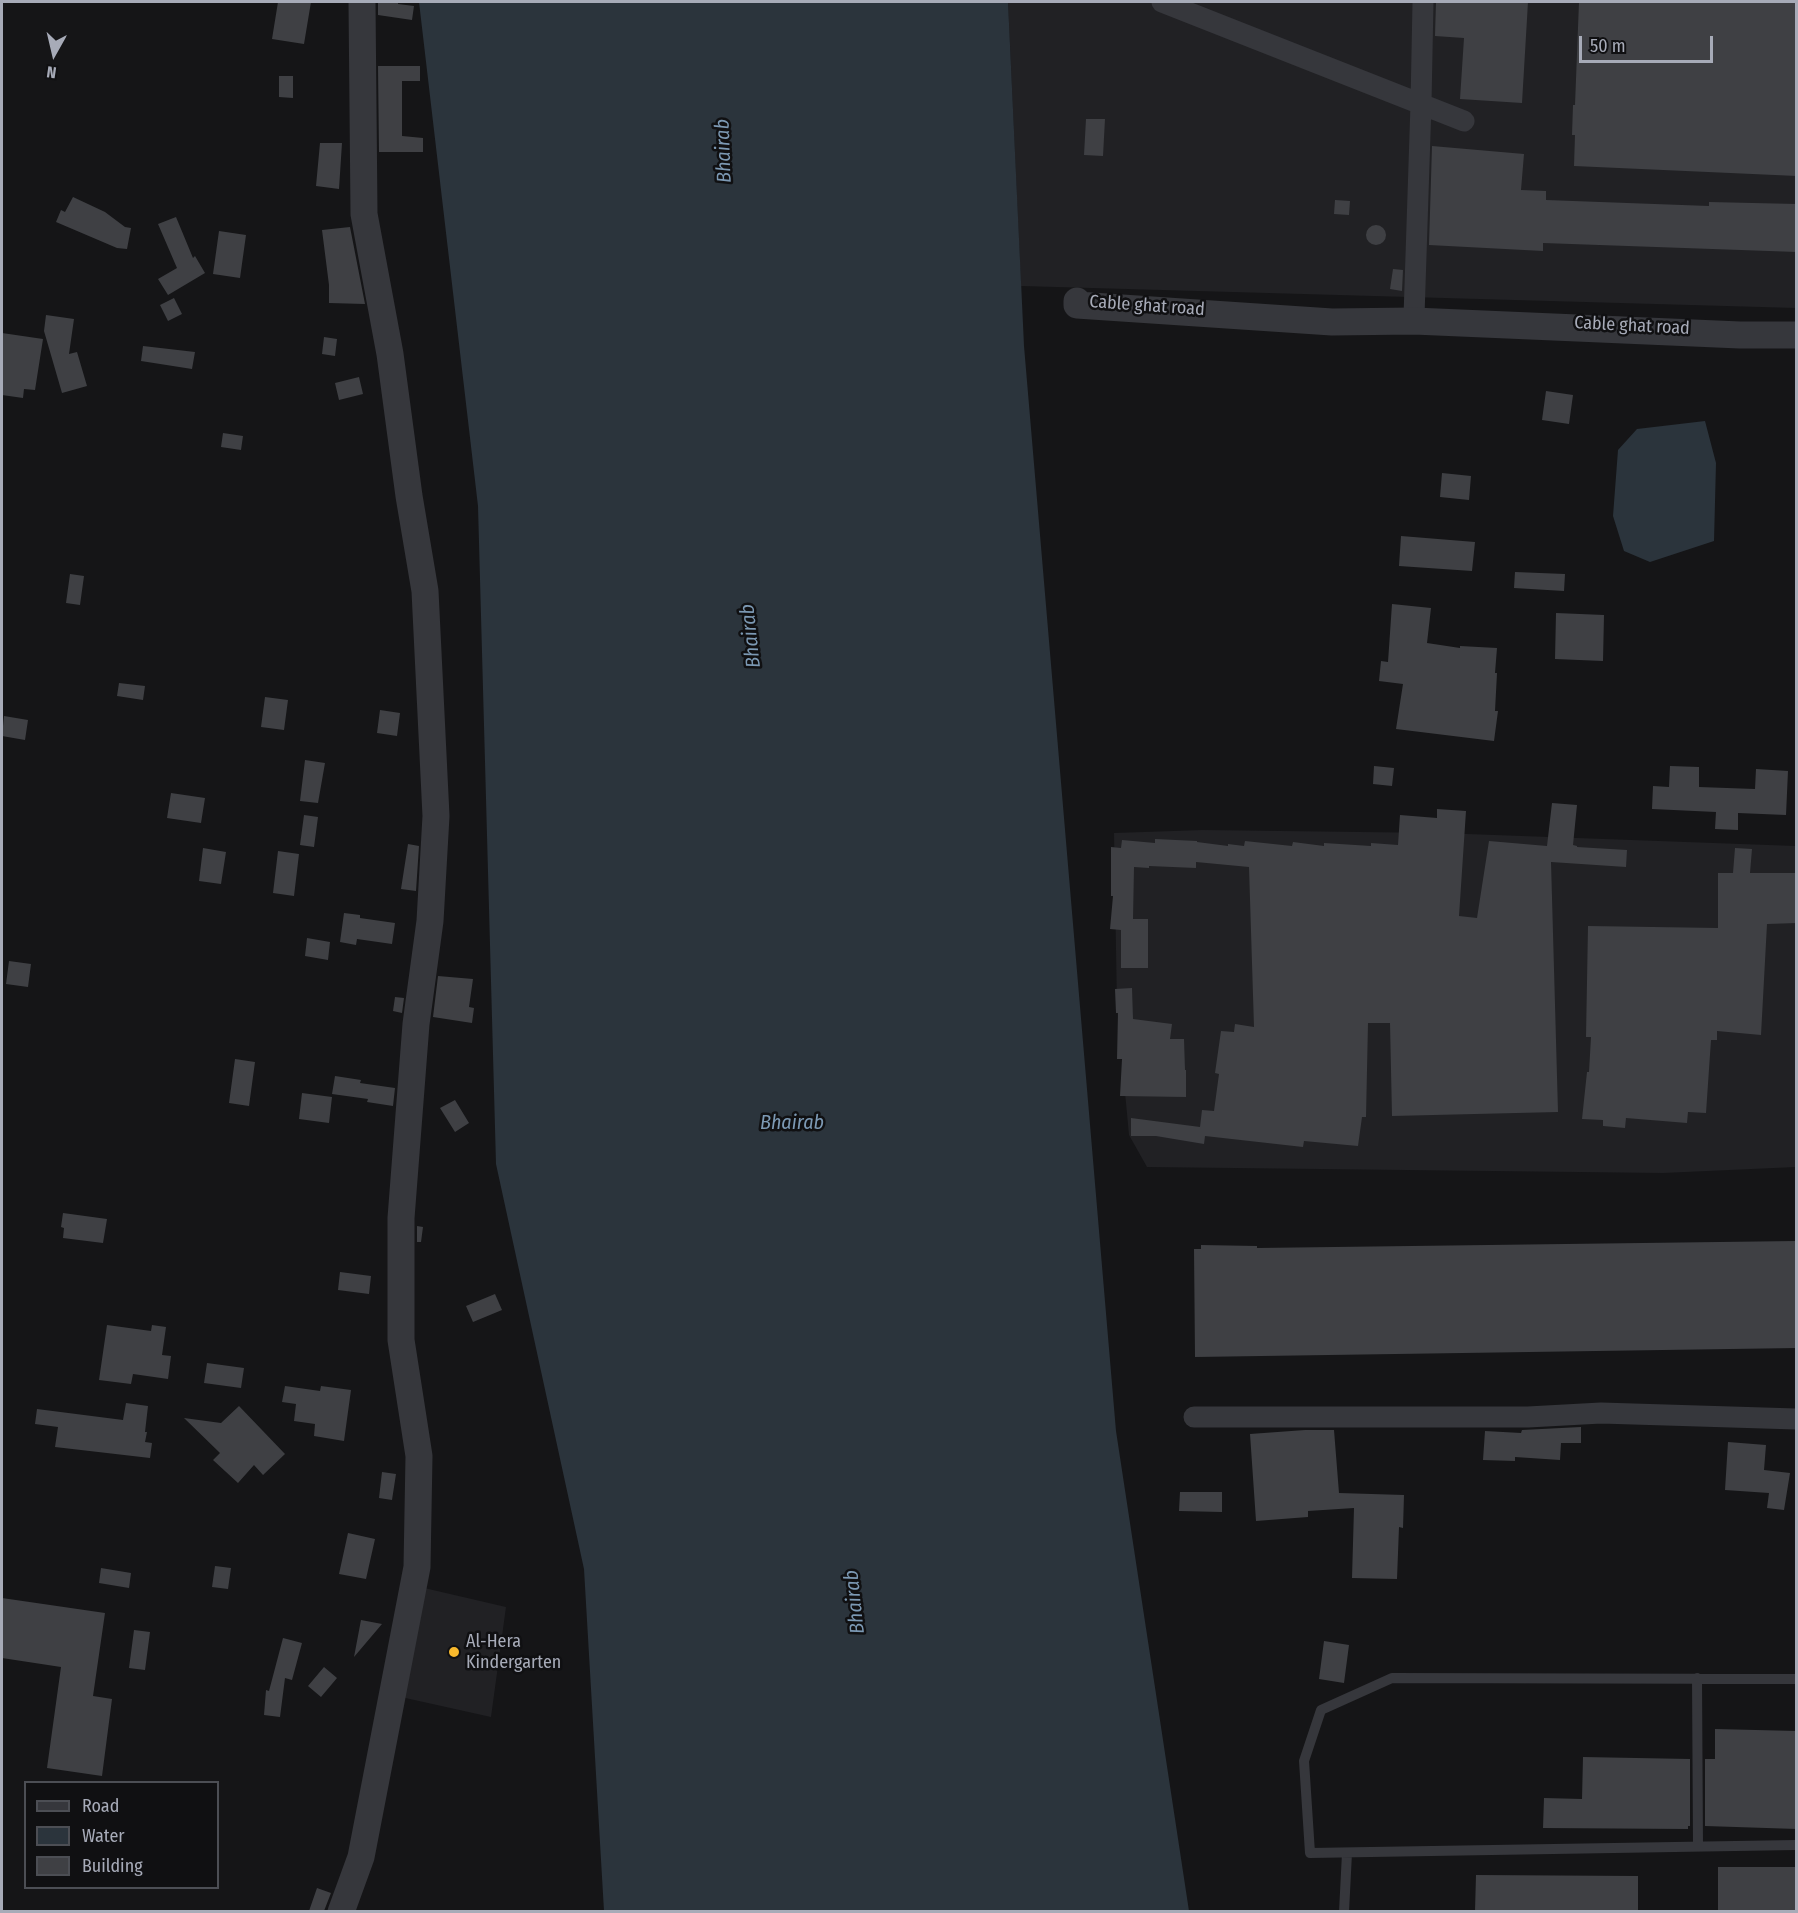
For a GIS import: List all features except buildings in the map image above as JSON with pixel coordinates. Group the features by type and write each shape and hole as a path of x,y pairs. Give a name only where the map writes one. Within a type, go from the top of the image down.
{"street":[{"path":"341,1911 361,1857 417,1567 419,1456 401,1340 401,1218 416,1024 430,921 436,816 425,591 409,496 390,354 364,214 362,2"},
{"path":"1162,2 1464,121"},
{"path":"1414,316 1423,2"},
{"name":"Cable ghat road","path":"1077,301 1330,318 1414,316 1797,333 1740,335 1414,321 1332,322 1077,305 1077,301"},
{"path":"1194,1417 1528,1417 1601,1413 1797,1419"}],"lane":[{"path":"1797,1679 1392,1678 1321,1710 1304,1761 1310,1853 1797,1845"},
{"path":"1697,1678 1698,1846"},
{"path":"1344,1911 1347,1853"}],"shaded area":[{"path":"1008,2 1796,2 1796,308 1021,286"},
{"path":"1203,830 1440,833 1796,846 1796,1167 1663,1173 1147,1167 1129,1135 1117,1007 1114,833"},
{"name":"Al-Hera Kindergarten","path":"420,1587 506,1607 491,1717 401,1697"}],"water":[{"name":"Bhairab","path":"419,2 1008,2 1024,346 1116,1431 1189,1911 604,1911 584,1569 496,1164 478,506"},
{"path":"1705,421 1716,463 1714,541 1650,562 1624,551 1613,516 1618,450 1637,429"}],"place":[{"name":"Al-Hera Kindergarten","path":"454,1652"}]}
